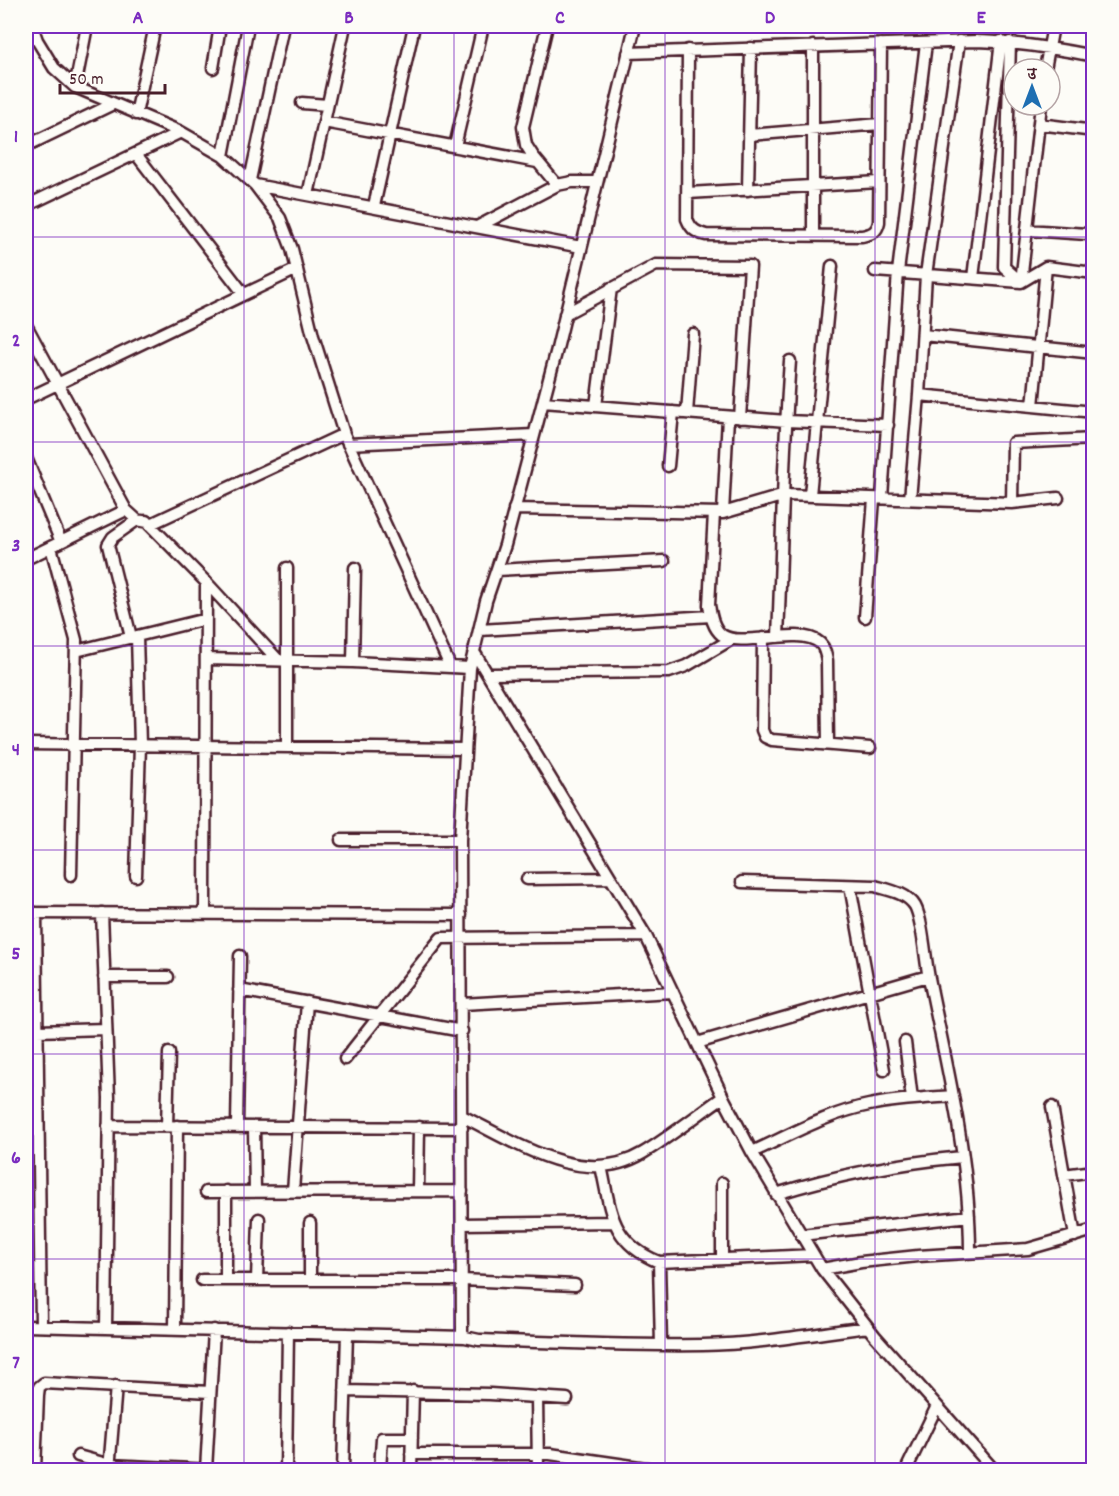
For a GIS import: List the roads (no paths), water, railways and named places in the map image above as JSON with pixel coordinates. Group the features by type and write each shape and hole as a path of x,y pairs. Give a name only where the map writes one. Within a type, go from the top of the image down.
{"street":[{"path":"32,26 37,40 54,68 75,87 181,132 223,156 253,182 280,218 292,249 313,336 346,439 450,666"},
{"path":"75,87 87,26"},
{"path":"136,114 155,26"},
{"path":"213,68 220,26"},
{"path":"223,156 248,26"},
{"path":"253,182 283,26"},
{"path":"308,195 345,26"},
{"path":"374,206 414,26"},
{"path":"455,146 483,26"},
{"path":"547,26 523,127 526,145 557,185"},
{"path":"465,1337 462,1326 460,840 470,668 543,402 635,26"},
{"path":"1047,57 1053,26"},
{"path":"910,499 926,275 959,41"},
{"path":"628,52 1005,41 1094,56"},
{"path":"973,278 1005,41"},
{"path":"1005,41 1004,267 1021,282"},
{"path":"865,617 888,425 898,272 926,43"},
{"path":"688,50 687,219 690,228 706,235 862,236 872,234 879,222 881,44"},
{"path":"813,46 813,236"},
{"path":"748,189 751,48"},
{"path":"302,103 327,105"},
{"path":"26,146 113,104"},
{"path":"1021,282 1040,117"},
{"path":"324,122 537,162"},
{"path":"749,135 880,124"},
{"path":"1039,124 1094,130"},
{"path":"26,206 181,132"},
{"path":"136,154 244,294"},
{"path":"253,182 308,195 581,247"},
{"path":"477,227 557,185 572,182 596,182"},
{"path":"688,193 879,182"},
{"path":"1027,230 1087,234 1094,230"},
{"path":"565,314 656,265 750,266 740,418"},
{"path":"810,495 832,266"},
{"path":"1033,406 1046,267"},
{"path":"875,271 1021,282 1046,267 1094,273"},
{"path":"26,399 297,269"},
{"path":"596,406 611,288"},
{"path":"26,325 126,510 142,521 206,582 282,660"},
{"path":"687,413 693,334"},
{"path":"923,335 1094,353"},
{"path":"778,637 790,361"},
{"path":"919,394 1094,412"},
{"path":"543,402 740,418 888,425"},
{"path":"668,466 673,412"},
{"path":"728,417 709,605 711,616 721,635 732,639 804,638 819,643 825,650 827,661 828,744"},
{"path":"136,876 140,745 134,637 108,544 113,537 142,521 153,522 346,439 534,435"},
{"path":"1012,503 1013,443 1094,439"},
{"path":"26,458 56,544 76,640 71,874"},
{"path":"514,509 718,513 785,495 1012,503 1058,498"},
{"path":"26,559 126,510"},
{"path":"497,570 664,561"},
{"path":"287,568 282,660 287,747"},
{"path":"352,662 355,568"},
{"path":"205,914 206,582"},
{"path":"480,630 711,616"},
{"path":"76,651 206,619"},
{"path":"763,638 762,730 765,737 772,740 870,748"},
{"path":"488,674 669,672 686,666 732,639"},
{"path":"474,652 646,936 723,1097 752,1152 813,1255 868,1327 994,1470"},
{"path":"206,659 352,662 470,668"},
{"path":"26,744 464,749"},
{"path":"341,840 460,840"},
{"path":"527,879 611,878"},
{"path":"742,882 875,886 906,897 914,905 918,915 953,1096 969,1216 970,1252"},
{"path":"850,886 884,1070"},
{"path":"41,1325 31,1074 37,1030 31,913 461,915"},
{"path":"102,913 108,1126 106,1327"},
{"path":"345,1059 441,938 646,936"},
{"path":"237,1126 240,956"},
{"path":"697,1043 928,976"},
{"path":"104,977 168,977"},
{"path":"239,990 462,1031"},
{"path":"462,1004 673,992"},
{"path":"293,1191 307,1002"},
{"path":"37,1030 106,1029"},
{"path":"905,1042 912,1099"},
{"path":"169,1053 175,1329"},
{"path":"752,1152 838,1114 868,1105 953,1096"},
{"path":"108,1126 419,1127 462,1122 551,1159 584,1166 601,1166 618,1163 642,1154 723,1097"},
{"path":"1052,1107 1075,1236"},
{"path":"254,1127 255,1191"},
{"path":"418,1191 419,1127"},
{"path":"776,1194 868,1169 962,1157"},
{"path":"601,1166 613,1222 621,1237 646,1257 659,1262 813,1255"},
{"path":"1064,1175 1094,1171"},
{"path":"722,1183 722,1259"},
{"path":"226,1191 226,1280"},
{"path":"206,1192 462,1191"},
{"path":"801,1235 969,1216"},
{"path":"257,1280 259,1219"},
{"path":"462,1224 613,1222"},
{"path":"310,1223 310,1280"},
{"path":"822,1269 861,1262 1028,1249 1094,1230"},
{"path":"659,1262 661,1345"},
{"path":"202,1280 462,1280 575,1285"},
{"path":"26,1326 465,1337 479,1340 661,1345 706,1345 781,1339 868,1327"},
{"path":"206,1470 214,1330"},
{"path":"286,1470 288,1332"},
{"path":"343,1470 347,1334"},
{"path":"35,1470 39,1387 44,1383 210,1392"},
{"path":"109,1468 116,1386"},
{"path":"345,1391 413,1391 567,1399"},
{"path":"411,1470 413,1391"},
{"path":"537,1397 538,1470"},
{"path":"906,1470 936,1406"},
{"path":"380,1470 382,1438 412,1438"},
{"path":"411,1454 536,1453 565,1455 621,1467 660,1470"},
{"path":"78,1456 109,1468 213,1470"}]}
